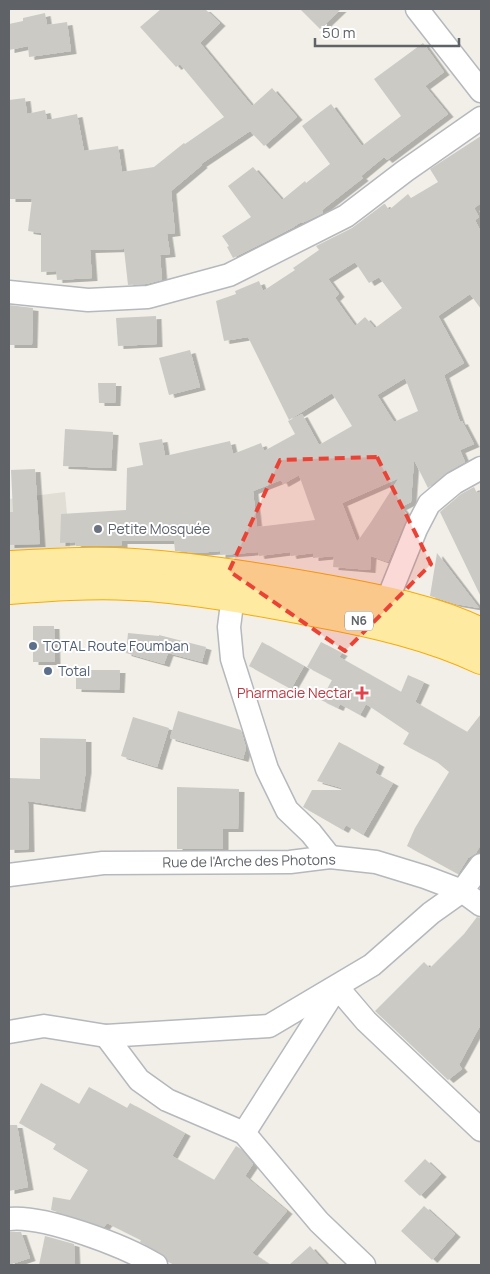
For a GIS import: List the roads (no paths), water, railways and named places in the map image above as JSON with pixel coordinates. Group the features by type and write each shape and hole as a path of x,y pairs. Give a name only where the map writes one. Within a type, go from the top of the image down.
{"highway":[{"name":"N6","path":"9,565 67,562 133,563 234,585 351,619 402,631 457,648 481,660"},
{"name":"N6","path":"9,590 65,586 234,585 387,601 431,613 481,632"}],"street":[{"path":"417,9 481,92"},
{"path":"9,292 88,300 148,297 228,275 346,216 405,171 481,118"},
{"path":"387,601 416,529 429,504 454,483 481,468"},
{"path":"234,585 228,627 232,660 267,769 287,810 311,833 330,857"},
{"name":"Rue de l'Arche des Photons","path":"9,875 104,863 290,862 330,857 376,862 424,877 462,891 481,905"},
{"path":"9,1032 44,1026 106,1036 269,1026 372,965 430,913 462,891 481,865"},
{"path":"337,986 366,1021 481,1130"},
{"path":"244,1133 337,986"},
{"path":"106,1036 139,1080 167,1100 244,1133 319,1222 364,1265"},
{"path":"9,1219 16,1218 52,1224 94,1237 156,1265"}],"place":[{"name":"Petite Mosquée","path":"98,529"},
{"name":"TOTAL Route Foumban","path":"33,646"},
{"name":"Total","path":"48,671"},
{"name":"Pharmacie Nectar","path":"362,693"}]}
